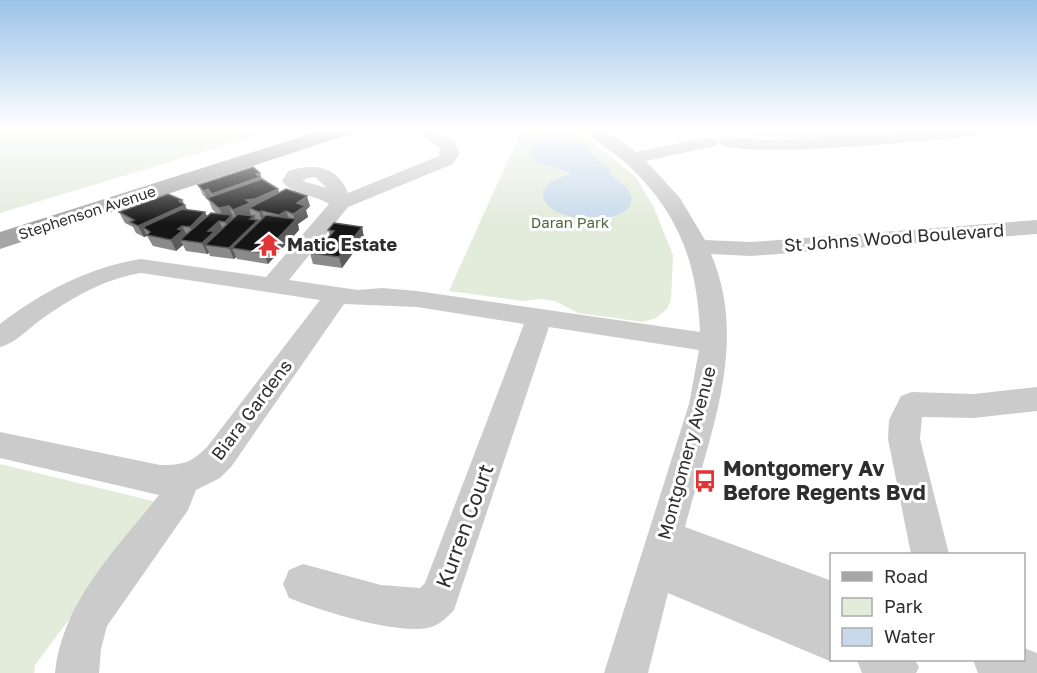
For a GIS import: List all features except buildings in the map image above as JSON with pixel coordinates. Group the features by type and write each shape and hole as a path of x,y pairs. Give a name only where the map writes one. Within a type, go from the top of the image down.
{"main road":[{"name":"Stephenson Avenue","path":"0,232 234,160"},
{"name":"Stephenson Avenue","path":"0,241 249,160"}],"street":[{"path":"272,285 341,203 445,160"},
{"name":"Montgomery Avenue","path":"626,673 695,434 712,350 713,312 700,253 674,201 637,160"},
{"name":"St Johns Wood Boulevard","path":"700,253 729,258 751,249 1037,227"},
{"path":"0,338 34,311 110,273 129,267 152,267 347,296 377,305 538,324 712,350"},
{"name":"Biara Gardens","path":"182,480 207,468 225,451 347,296"},
{"name":"Kurren Court","path":"303,584 410,609 428,608 440,596 538,324"},
{"path":"930,553 904,439 905,420 912,404 945,408 984,406 1037,399"},
{"path":"0,445 160,480 182,480 176,499 93,612 83,630 78,648 77,673"},
{"path":"660,553 830,602"},
{"path":"660,553 830,639"},
{"path":"997,661 1033,673"}],"green space":[{"path":"0,160 175,160 0,213"},
{"name":"Daran Park","path":"508,160 615,160 636,177 654,208 673,255 671,300 667,309 656,318 643,322 578,313 555,301 540,299 522,301 449,291"},
{"path":"0,464 157,502 35,665 34,673 0,673"}],"water":[{"path":"535,160 599,160 610,168 610,174 628,189 632,197 630,206 612,217 599,219 572,217 560,213 544,200 543,191 550,182 570,174"}],"place":[{"name":"Matic Estate","path":"269,245"},
{"name":"Montgomery Av Before Regents Bvd","path":"705,481"}]}
